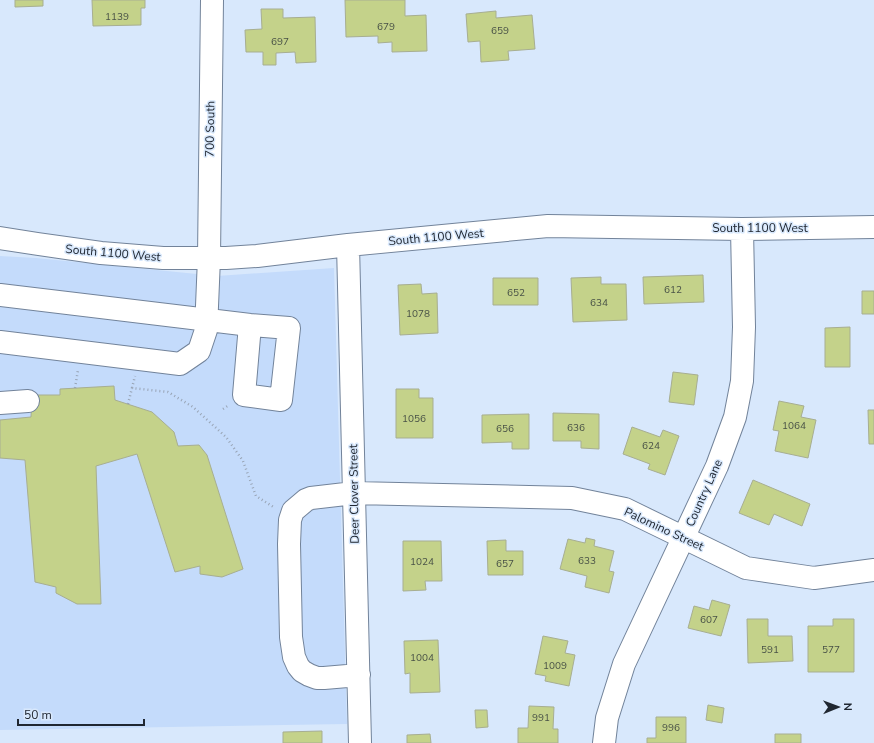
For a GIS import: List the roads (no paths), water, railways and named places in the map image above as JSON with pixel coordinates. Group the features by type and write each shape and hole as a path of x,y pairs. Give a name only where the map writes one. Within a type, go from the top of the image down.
{"street":[{"name":"700 South","path":"0,342 180,364 199,351 206,330 209,258 212,0"},
{"name":"South 1100 West","path":"0,238 101,254 163,258 209,258 257,256 348,245 548,226 742,229 874,227"},
{"name":"Country Lane","path":"604,743 607,718 624,664 717,466 735,417 742,381 744,327 742,229"},
{"name":"Deer Clover Street","path":"348,245 360,743"},
{"path":"0,294 250,325"},
{"path":"0,402 28,401"},
{"name":"Palomino Street","path":"359,675 317,678 302,671 294,657 289,544 290,520 293,511 306,500 311,498 354,493 572,498 625,509 746,568 814,578 874,570"}]}
